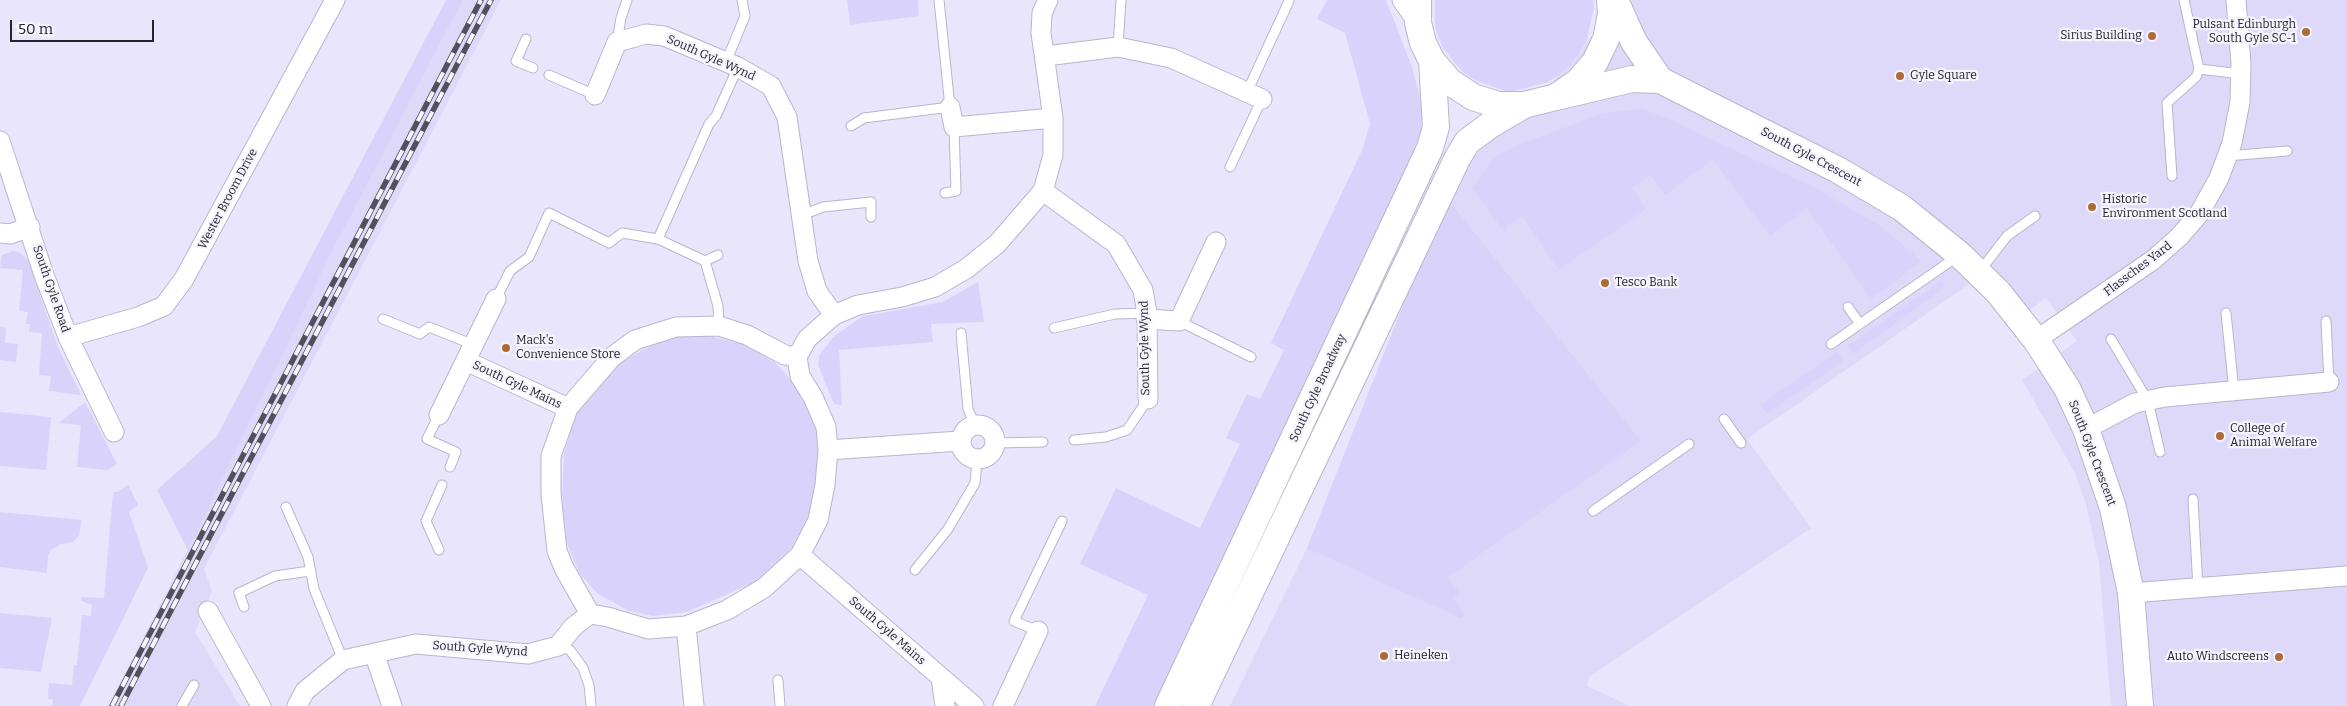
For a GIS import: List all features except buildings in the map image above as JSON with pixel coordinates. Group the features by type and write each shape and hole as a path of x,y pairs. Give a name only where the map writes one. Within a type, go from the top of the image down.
{"street":[{"name":"Wester Broom Drive","path":"68,337 138,317 164,306 184,280 335,0"},
{"path":"558,646 573,627 590,614 608,617 648,630 686,626 727,610 764,588 800,555 818,520 825,485 828,450 826,427 813,397 800,376 797,357 807,339 834,315 858,305 902,297 935,287 966,269 997,244 1042,191 1053,155 1053,118 1046,56 1041,33 1042,13 1048,0"},
{"path":"1402,0 1418,12 1423,43 1432,61 1450,82 1472,97 1498,104 1524,105 1556,96 1578,82 1595,62 1606,39 1611,14 1610,0"},
{"name":"South Gyle Crescent","path":"1614,0 1634,42 1660,80"},
{"name":"Flassches Yard","path":"2036,340 2130,278 2179,237 2199,214 2232,143 2240,102 2241,74 2236,0"},
{"name":"South Gyle Wynd","path":"617,42 646,34 664,36 732,65 771,86 779,98 787,117 808,261 817,291 834,315"},
{"path":"595,95 617,42"},
{"path":"1046,56 1118,47 1171,58 1254,96"},
{"name":"South Gyle Broadway","path":"1168,706 1430,148 1436,127 1432,61"},
{"name":"South Gyle Crescent","path":"1556,96 1632,79 1660,80 1838,170 1902,208 1960,255 1998,292 2036,340 2067,388 2086,428 2113,508 2131,593 2140,706"},
{"name":"South Gyle Broadway","path":"1196,706 1456,159 1467,142 1490,125 1524,105"},
{"path":"950,107 954,127 1053,118"},
{"name":"South Gyle Road","path":"0,141 30,227 44,275 68,337 114,432"},
{"name":"South Gyle Wynd","path":"1042,191 1116,244 1143,290 1146,316 1148,399"},
{"path":"0,233 10,234 30,227"},
{"path":"1146,316 1179,321 1216,242"},
{"name":"South Gyle Mains","path":"439,416 496,299"},
{"name":"South Gyle Mains","path":"590,614 564,568 557,551 551,494 551,456 568,408 612,357 635,340 676,327 720,326 747,336 785,355 797,357"},
{"name":"South Gyle Mains","path":"470,353 568,408"},
{"path":"2086,428 2135,403 2329,382"},
{"path":"975,425 985,426 993,433 996,442 993,452 986,458 977,460 969,457 962,450 960,441 968,428 975,425"},
{"path":"828,450 960,441"},
{"name":"South Gyle Mains","path":"800,555 974,706"},
{"path":"2131,593 2347,576"},
{"path":"208,610 261,706"},
{"path":"686,626 694,706"},
{"path":"1003,706 1038,631"},
{"name":"South Gyle Wynd","path":"296,706 305,691 343,660 416,644 528,654 558,646"},
{"path":"374,653 392,706"},
{"path":"941,678 945,706"}],"lane":[{"path":"617,42 621,18 627,0"},
{"path":"658,239 709,124 716,116 745,16 742,0"},
{"path":"851,126 864,118 950,107 939,0"},
{"path":"1118,47 1121,0"},
{"path":"1230,167 1289,0"},
{"path":"2172,176 2167,103 2196,77 2199,69 2184,0"},
{"path":"526,40 516,61 533,68"},
{"path":"2199,69 2241,74"},
{"path":"549,75 595,95"},
{"path":"945,193 956,191 954,127"},
{"path":"2227,156 2287,151"},
{"path":"802,215 823,207 871,202 871,216"},
{"path":"496,299 510,271 529,257 549,213 609,244 622,233 658,239 705,261 718,306 720,326"},
{"path":"1978,273 2008,236 2035,216"},
{"path":"705,261 718,255"},
{"path":"1831,344 1960,255"},
{"path":"1848,307 1860,324"},
{"path":"2226,313 2234,391"},
{"path":"1054,328 1115,314 1146,316"},
{"path":"383,319 420,334 430,327 470,353"},
{"path":"1179,321 1251,357"},
{"path":"2326,321 2329,382"},
{"path":"960,333 968,409 975,425"},
{"path":"2111,339 2148,401 2160,452"},
{"name":"South Gyle Wynd","path":"1074,440 1106,437 1127,430 1148,399"},
{"path":"439,416 427,438 456,452 450,467"},
{"path":"1724,419 1741,443"},
{"path":"996,442 1043,442"},
{"path":"1593,511 1689,444"},
{"path":"915,570 948,529 975,483 977,460"},
{"path":"439,550 426,521 442,485"},
{"path":"2192,499 2198,588"},
{"path":"286,507 293,527 308,557 314,588 343,660"},
{"path":"1038,631 1014,620 1062,521"},
{"path":"244,607 239,593 275,576 310,571"},
{"path":"558,646 570,650 584,668 590,685 592,706"},
{"path":"778,680 780,706"},
{"path":"182,706 194,685"}],"shaded area":[{"path":"446,0 463,0 331,254 188,550 157,490 217,436"},
{"path":"463,0 501,0 204,569 212,591 195,632 240,706 108,706 166,594 331,254"},
{"path":"847,0 918,0 919,16 850,25"},
{"path":"1327,0 1386,0 1412,67 1422,105 1421,140 1155,706 1095,706 1148,595 1080,564 1116,488 1200,528 1240,444 1226,438 1247,394 1260,399 1284,350 1271,343 1362,150 1370,124 1345,33 1317,19"},
{"path":"1435,0 1593,0 1594,7 1586,43 1573,62 1559,75 1546,83 1509,92 1479,82 1464,73 1454,62 1442,46 1435,28"},
{"path":"1619,0 2347,0 2347,706 2111,706 2099,563 2086,504 2075,473 2022,380 2077,341 2046,298 2012,323 1975,280 1747,439 1811,528 1589,677 1587,686 1630,706 1230,706 1307,548 1446,197 1459,171 1573,62"},
{"path":"1641,108 1669,119 1821,191 1880,226 1922,261 1871,299 1807,208 1770,236 1713,159 1665,195 1650,175 1632,188 1646,209 1559,270 1522,216 1507,226 1508,229 1504,232 1473,188 1493,159 1510,148 1601,114"},
{"path":"1446,197 1641,441 1448,577 1460,593 1453,599 1465,614 1460,618 1307,548"},
{"path":"13,251 20,253 28,260 58,347 81,395 49,391 51,376 39,375 42,333 29,332 30,324 26,324 28,312 19,311 23,270 0,268 2,255"},
{"path":"1941,281 1945,287 1853,354 1847,346"},
{"path":"978,282 984,322 931,324 933,342 839,350 842,405 834,404 818,365 819,356 833,337 863,316 943,302"},
{"path":"0,327 6,328 5,343 18,344 16,362 0,360"},
{"path":"678,335 708,336 743,344 776,363 801,392 817,434 819,466 811,510 793,546 755,582 687,612 653,616 629,611 598,594 579,573 566,541 562,495 564,454 576,414 610,369 646,348"},
{"path":"1837,352 1843,361 1767,414 1760,405"},
{"path":"85,402 117,464 107,470 77,467 81,425 59,423"},
{"path":"0,412 51,417 46,470 0,466"},
{"path":"128,485 138,505 129,512 148,568 80,706 52,706 53,700 48,699 49,683 72,685 74,665 77,665 82,615 91,616 92,605 81,601 82,597 104,598 113,492 117,492"},
{"path":"0,512 82,520 79,536 73,542 61,544 51,550 48,556 47,573 0,567"},
{"path":"0,613 52,618 41,672 0,668"}],"railway":[{"path":"112,706 481,0"},
{"path":"121,706 491,0"}],"place":[{"name":"Pulsant Edinburgh South Gyle SC-1","path":"2306,32"},
{"name":"Sirius Building","path":"2152,36"},
{"name":"Gyle Square","path":"1900,76"},
{"name":"Historic Environment Scotland","path":"2092,207"},
{"name":"Tesco Bank","path":"1605,283"},
{"name":"Mack's Convenience Store","path":"506,348"},
{"name":"College of Animal Welfare","path":"2220,436"},
{"name":"Heineken","path":"1384,656"},
{"name":"Auto Windscreens","path":"2279,657"}]}
